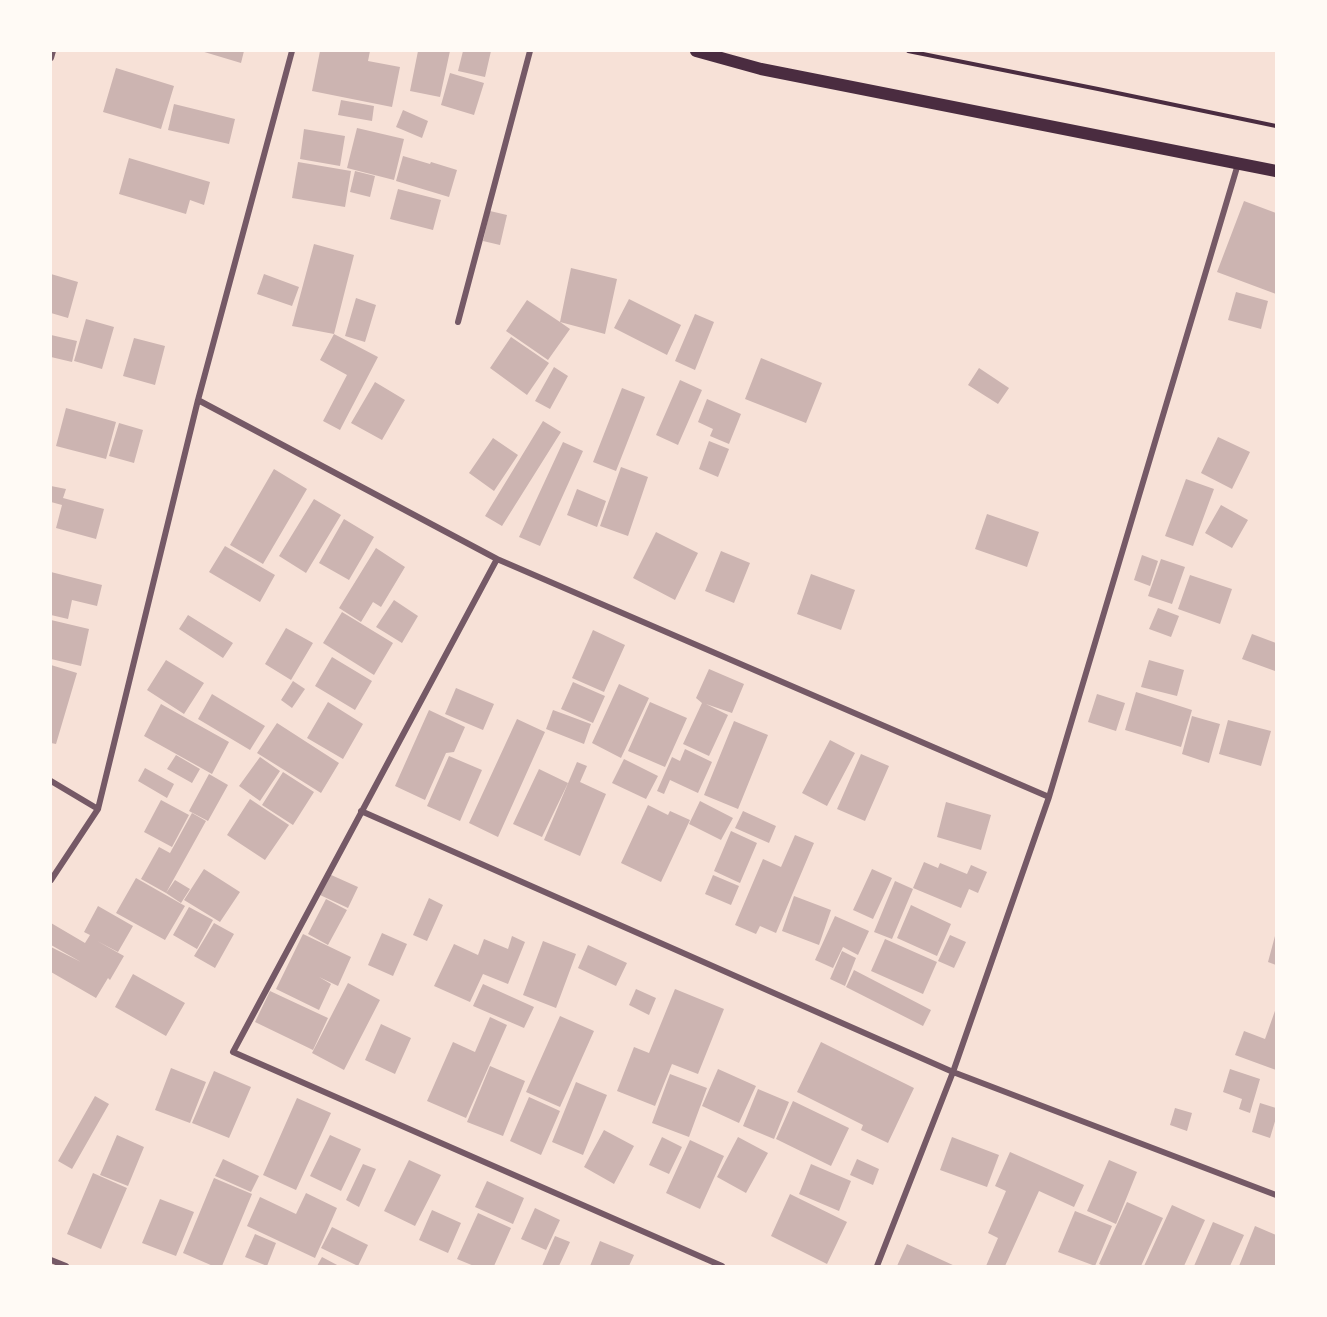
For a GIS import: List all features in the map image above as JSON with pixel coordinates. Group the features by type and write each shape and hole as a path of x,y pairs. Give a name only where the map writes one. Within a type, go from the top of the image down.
{"main road":[{"path":"696,51 761,69 1276,171"}],"street":[{"path":"51,58 53,51"},
{"path":"51,880 98,809 198,400 292,51"},
{"path":"458,322 530,51"},
{"path":"877,1266 953,1072 1048,797 1238,163"},
{"path":"198,400 497,559 1048,797"},
{"path":"497,559 233,1052 722,1266"},
{"path":"51,781 98,809"},
{"path":"361,811 953,1072 1276,1195"},
{"path":"51,1260 66,1266"}],"path":[{"path":"908,51 1276,126"}],"building":[{"path":"201,51 244,51 241,63"},
{"path":"320,51 370,51 368,61 400,67 392,107 312,91"},
{"path":"418,51 450,51 440,97 410,91"},
{"path":"463,51 491,51 485,77 458,71"},
{"path":"116,68 174,86 161,129 103,112"},
{"path":"450,73 484,83 474,115 441,105"},
{"path":"341,100 374,106 372,121 338,115"},
{"path":"174,104 235,119 229,144 168,130"},
{"path":"403,110 428,121 422,138 396,127"},
{"path":"357,128 404,139 394,180 347,168"},
{"path":"304,129 345,136 340,166 300,159"},
{"path":"403,156 457,170 449,197 396,181"},
{"path":"129,158 210,182 204,205 190,200 186,214 119,194"},
{"path":"298,162 351,171 345,207 292,198"},
{"path":"355,171 375,176 370,197 350,192"},
{"path":"398,189 441,200 433,230 390,219"},
{"path":"1244,201 1276,213 1276,294 1217,272"},
{"path":"490,211 507,215 500,245 483,241"},
{"path":"314,244 354,255 334,334 292,326"},
{"path":"571,268 617,279 605,334 560,322"},
{"path":"51,274 78,282 68,318 51,313"},
{"path":"264,274 299,287 292,306 257,294"},
{"path":"1236,292 1268,301 1261,329 1228,320"},
{"path":"356,298 376,305 365,342 345,336"},
{"path":"629,299 681,325 667,355 614,328"},
{"path":"527,300 570,329 548,360 506,331"},
{"path":"695,314 714,322 695,370 675,361"},
{"path":"86,319 114,327 102,369 74,361"},
{"path":"334,334 378,357 340,430 323,421 347,375 320,360"},
{"path":"51,335 77,341 72,362 51,357"},
{"path":"511,337 549,363 527,395 490,368"},
{"path":"134,338 165,346 155,385 123,376"},
{"path":"761,358 822,383 806,423 745,399"},
{"path":"554,367 568,376 550,409 535,401"},
{"path":"979,368 1009,388 998,404 968,385"},
{"path":"680,380 702,390 678,445 656,435"},
{"path":"375,382 405,400 382,440 351,423"},
{"path":"622,388 645,397 616,471 593,462"},
{"path":"707,399 741,414 729,444 710,436 713,429 698,422"},
{"path":"66,408 116,422 106,459 56,446"},
{"path":"543,421 561,432 502,526 485,516"},
{"path":"119,423 143,430 134,463 109,456"},
{"path":"1218,437 1250,452 1232,489 1201,473"},
{"path":"493,438 518,455 494,491 469,473"},
{"path":"709,441 729,449 718,477 699,469"},
{"path":"563,442 583,451 540,546 519,537"},
{"path":"621,467 648,477 628,536 600,526"},
{"path":"274,469 307,489 263,564 230,545"},
{"path":"1186,479 1214,489 1193,546 1165,536"},
{"path":"51,486 66,489 63,498 104,509 96,539 56,528 62,505 51,502"},
{"path":"577,489 606,501 597,527 567,515"},
{"path":"314,499 341,515 306,573 279,556"},
{"path":"1221,505 1248,520 1232,548 1205,533"},
{"path":"987,514 1039,532 1027,567 975,549"},
{"path":"344,519 374,537 349,580 319,563"},
{"path":"656,532 698,553 675,600 633,578"},
{"path":"225,546 275,575 260,602 209,572"},
{"path":"376,548 405,567 381,607 373,602 361,622 339,608"},
{"path":"721,551 750,563 734,603 705,591"},
{"path":"1142,555 1158,561 1150,586 1134,580"},
{"path":"1161,559 1185,567 1172,604 1148,596"},
{"path":"51,572 102,585 97,606 72,600 68,619 51,615"},
{"path":"811,574 855,590 841,630 797,614"},
{"path":"1190,575 1232,589 1220,624 1178,609"},
{"path":"394,600 418,616 402,643 376,627"},
{"path":"1158,608 1179,616 1171,637 1149,629"},
{"path":"342,612 393,643 374,675 323,643"},
{"path":"188,615 233,643 223,658 179,629"},
{"path":"51,620 89,629 81,666 51,659"},
{"path":"286,628 313,643 291,680 265,664"},
{"path":"593,630 625,645 604,692 572,678"},
{"path":"1252,634 1276,643 1275,671 1242,659"},
{"path":"332,657 372,681 355,710 315,686"},
{"path":"166,660 204,683 184,714 147,690"},
{"path":"1149,660 1184,670 1177,696 1141,687"},
{"path":"51,665 77,673 56,744 51,743"},
{"path":"709,669 744,684 732,713 706,704 728,715 709,756 683,744 702,703 696,698"},
{"path":"293,681 305,689 292,708 281,700"},
{"path":"573,682 605,696 593,723 561,709"},
{"path":"619,684 649,698 621,758 592,743"},
{"path":"456,688 494,704 483,730 445,714"},
{"path":"1136,692 1192,710 1181,747 1125,730"},
{"path":"212,694 265,726 250,750 198,719"},
{"path":"1097,694 1125,703 1116,731 1088,722"},
{"path":"328,702 363,724 343,759 307,738"},
{"path":"650,702 687,718 665,767 628,751"},
{"path":"161,704 229,742 212,774 144,736"},
{"path":"429,710 465,727 454,752 446,753 425,800 395,786"},
{"path":"553,710 591,724 584,744 546,729"},
{"path":"1192,716 1220,724 1209,763 1182,754"},
{"path":"517,719 545,732 498,837 469,823"},
{"path":"1228,720 1271,731 1261,766 1219,754"},
{"path":"734,721 768,735 738,809 704,795"},
{"path":"277,723 339,763 321,793 257,753"},
{"path":"830,740 855,753 827,806 802,793"},
{"path":"685,749 712,762 698,793 670,780 664,794 657,791 672,757 680,761"},
{"path":"861,754 889,766 865,821 837,809"},
{"path":"176,755 200,769 192,783 167,769"},
{"path":"449,756 482,770 460,821 427,806"},
{"path":"260,757 280,771 260,801 239,786"},
{"path":"624,759 658,776 646,799 612,783"},
{"path":"577,762 587,766 580,782 606,794 580,856 544,840"},
{"path":"145,768 174,784 167,798 138,781"},
{"path":"539,769 568,783 542,837 513,824"},
{"path":"283,772 314,792 293,825 262,805"},
{"path":"209,774 228,785 208,821 189,811"},
{"path":"250,799 289,825 265,860 227,835"},
{"path":"161,800 189,815 172,847 144,832"},
{"path":"700,801 733,818 721,840 689,824"},
{"path":"946,802 991,815 981,850 937,837"},
{"path":"648,805 668,815 670,811 690,820 661,882 621,863"},
{"path":"743,811 776,826 769,843 735,828"},
{"path":"192,813 206,821 166,893 141,879 159,847 170,853"},
{"path":"731,831 757,843 740,883 714,871"},
{"path":"795,835 814,843 776,933 760,926 756,934 735,925 763,859 781,867"},
{"path":"924,862 938,868 940,863 967,874 971,865 987,872 978,893 969,889 961,908 913,888"},
{"path":"204,869 240,892 220,922 184,900"},
{"path":"872,869 892,878 873,919 853,910"},
{"path":"329,874 358,887 348,908 320,895"},
{"path":"713,875 739,886 731,905 705,894"},
{"path":"136,878 185,906 165,940 116,913"},
{"path":"175,880 190,889 181,903 166,893"},
{"path":"895,881 913,889 892,939 874,932"},
{"path":"794,896 831,910 819,945 782,931"},
{"path":"429,898 443,905 427,941 413,935"},
{"path":"326,899 347,910 328,945 308,934"},
{"path":"911,905 951,924 937,956 897,938"},
{"path":"98,906 133,926 118,952 97,941 124,956 96,998 51,972 51,947 81,962 51,945 51,923 85,943 90,935 84,932"},
{"path":"189,907 213,920 197,949 173,935"},
{"path":"835,916 869,931 858,955 843,947 833,968 815,960"},
{"path":"214,923 234,934 215,968 194,956"},
{"path":"382,933 407,944 393,976 368,965"},
{"path":"303,934 351,957 338,986 319,977 331,984 319,1010 276,989"},
{"path":"950,935 966,942 954,968 938,961"},
{"path":"512,936 525,942 508,984 483,974 470,1002 434,986 454,944 478,955 484,939 508,949"},
{"path":"1276,936 1276,965 1268,962"},
{"path":"885,939 937,962 923,994 871,971"},
{"path":"543,941 576,954 556,1008 523,995"},
{"path":"588,945 627,963 616,986 578,968"},
{"path":"842,951 856,958 845,986 830,979"},
{"path":"854,970 931,1010 923,1026 846,987"},
{"path":"133,974 185,1003 166,1036 115,1007"},
{"path":"348,983 380,1000 344,1070 312,1053"},
{"path":"483,984 534,1007 524,1028 473,1006"},
{"path":"636,989 656,998 649,1015 629,1005"},
{"path":"675,989 724,1009 698,1074 672,1064 655,1106 617,1091 634,1047 649,1053"},
{"path":"270,991 328,1018 313,1050 255,1022"},
{"path":"1276,1008 1276,1070 1235,1055 1244,1031 1265,1039"},
{"path":"560,1016 594,1031 560,1107 526,1092"},
{"path":"490,1017 507,1025 466,1118 427,1101 453,1042 475,1052"},
{"path":"381,1024 411,1038 395,1074 365,1060"},
{"path":"821,1042 914,1088 888,1143 861,1130 863,1125 797,1092"},
{"path":"490,1066 525,1081 503,1136 467,1122"},
{"path":"171,1068 206,1082 190,1123 155,1110"},
{"path":"718,1069 756,1086 739,1123 702,1106"},
{"path":"1230,1069 1260,1079 1250,1113 1239,1109 1242,1099 1223,1092"},
{"path":"214,1071 251,1087 229,1138 192,1123"},
{"path":"670,1074 707,1088 689,1137 652,1123"},
{"path":"576,1082 607,1095 583,1155 552,1142"},
{"path":"758,1089 789,1102 774,1139 743,1126"},
{"path":"95,1096 109,1104 72,1169 58,1161"},
{"path":"529,1097 560,1111 541,1155 510,1141"},
{"path":"297,1098 331,1113 296,1190 263,1175"},
{"path":"793,1101 849,1128 831,1166 776,1139"},
{"path":"1260,1103 1276,1108 1276,1118 1270,1138 1252,1132"},
{"path":"1175,1108 1192,1113 1187,1131 1170,1125"},
{"path":"604,1130 634,1146 614,1184 584,1167"},
{"path":"117,1135 144,1147 128,1186 100,1175"},
{"path":"330,1135 361,1149 341,1191 310,1176"},
{"path":"662,1137 682,1147 669,1174 649,1165"},
{"path":"738,1137 768,1153 746,1193 717,1177"},
{"path":"952,1137 999,1155 987,1187 940,1170"},
{"path":"690,1140 724,1156 700,1209 666,1193"},
{"path":"1010,1152 1084,1185 1074,1207 1039,1191 1005,1266 986,1266 998,1238 988,1233 1006,1191 995,1186"},
{"path":"223,1159 259,1176 251,1192 215,1176"},
{"path":"857,1159 879,1169 873,1185 850,1175"},
{"path":"409,1160 441,1175 415,1226 384,1211"},
{"path":"1109,1160 1137,1172 1116,1224 1087,1211"},
{"path":"363,1164 376,1169 359,1207 346,1200"},
{"path":"811,1164 851,1181 839,1211 799,1194"},
{"path":"93,1173 127,1188 101,1249 67,1234"},
{"path":"214,1178 252,1194 222,1266 213,1266 183,1253"},
{"path":"487,1181 524,1198 513,1224 475,1207"},
{"path":"306,1193 337,1208 315,1258 247,1226 260,1197 296,1214"},
{"path":"790,1194 847,1222 827,1264 771,1236"},
{"path":"160,1199 194,1212 176,1256 142,1243"},
{"path":"1127,1202 1163,1218 1141,1266 1103,1266 1099,1264"},
{"path":"1172,1205 1205,1220 1184,1266 1144,1266"},
{"path":"535,1208 560,1220 546,1250 521,1239"},
{"path":"432,1210 461,1223 448,1253 419,1240"},
{"path":"1075,1211 1112,1226 1095,1266 1058,1252"},
{"path":"478,1213 511,1228 494,1266 474,1266 457,1259"},
{"path":"1213,1222 1244,1235 1230,1266 1194,1266"},
{"path":"1255,1226 1276,1235 1276,1266 1239,1266"},
{"path":"332,1227 368,1245 358,1266 321,1248"},
{"path":"255,1234 276,1243 267,1266 245,1257"},
{"path":"555,1236 570,1242 559,1266 542,1266"},
{"path":"600,1241 634,1255 629,1266 590,1266"},
{"path":"907,1244 955,1266 897,1266"},
{"path":"322,1257 339,1266 317,1266"}]}
